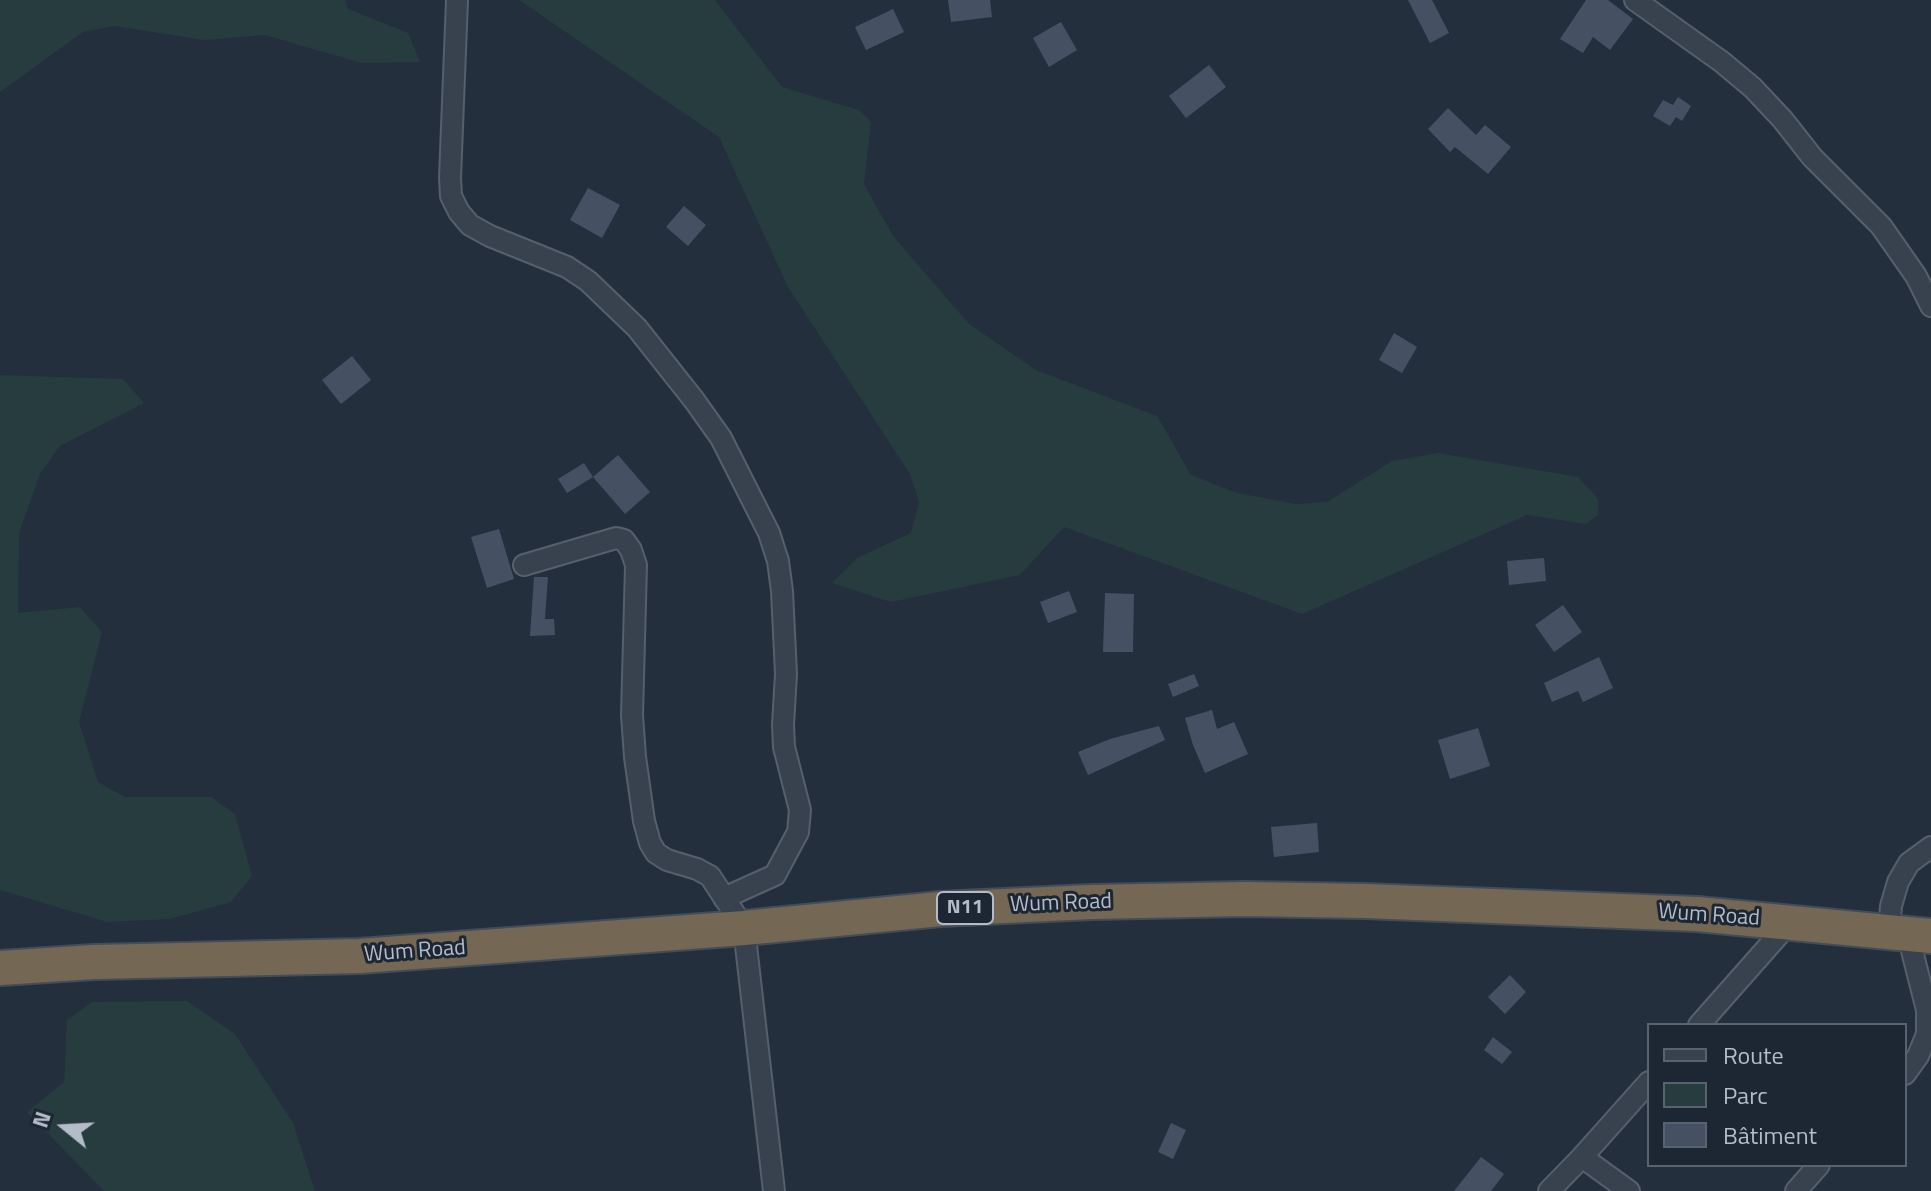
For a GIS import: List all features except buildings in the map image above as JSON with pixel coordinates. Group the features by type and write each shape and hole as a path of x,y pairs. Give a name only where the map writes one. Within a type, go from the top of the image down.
{"highway":[{"name":"Wum Road","path":"0,968 94,962 360,956 744,928 940,909 1245,899 1665,912 1910,935"}],"street":[{"path":"457,0 450,178 451,196 459,212 470,225 490,236 567,267 588,281 637,328 721,438 769,533 778,561 786,674 784,747 800,810 798,832 775,875 724,898"},
{"path":"1635,0 1753,88 1812,157 1881,226 1916,276 1931,306"},
{"path":"524,565 616,538 624,540 631,550 636,565 633,729 642,808 650,843 656,853 710,876 744,928 774,1191"},
{"path":"1907,1071 1918,1056 1927,1034 1927,1010 1910,935 1891,906 1898,882 1909,863 1931,847"},
{"path":"1701,1023 1790,922"},
{"path":"1549,1191 1647,1084"},
{"path":"1582,1157 1629,1191"},
{"path":"1796,1191 1817,1167"}],"green space":[{"path":"0,0 345,0 348,9 408,33 420,62 361,63 265,35 204,40 114,26 83,32 0,92"},
{"path":"519,0 715,0 782,87 859,110 871,122 864,184 893,236 969,324 1036,370 1157,416 1191,475 1237,493 1296,504 1327,502 1392,461 1438,453 1578,477 1598,499 1598,515 1586,524 1527,515 1302,614 1064,527 1020,575 891,602 832,583 857,558 911,533 919,502 910,474 788,287 719,137"},
{"path":"0,375 123,379 144,403 60,446 40,474 19,533 18,613 80,607 102,632 79,722 98,782 125,797 211,797 235,814 252,876 231,902 170,919 107,922 0,890"},
{"path":"187,1001 235,1034 293,1123 315,1191 104,1191 27,1112 64,1082 67,1020 92,1002"}]}
